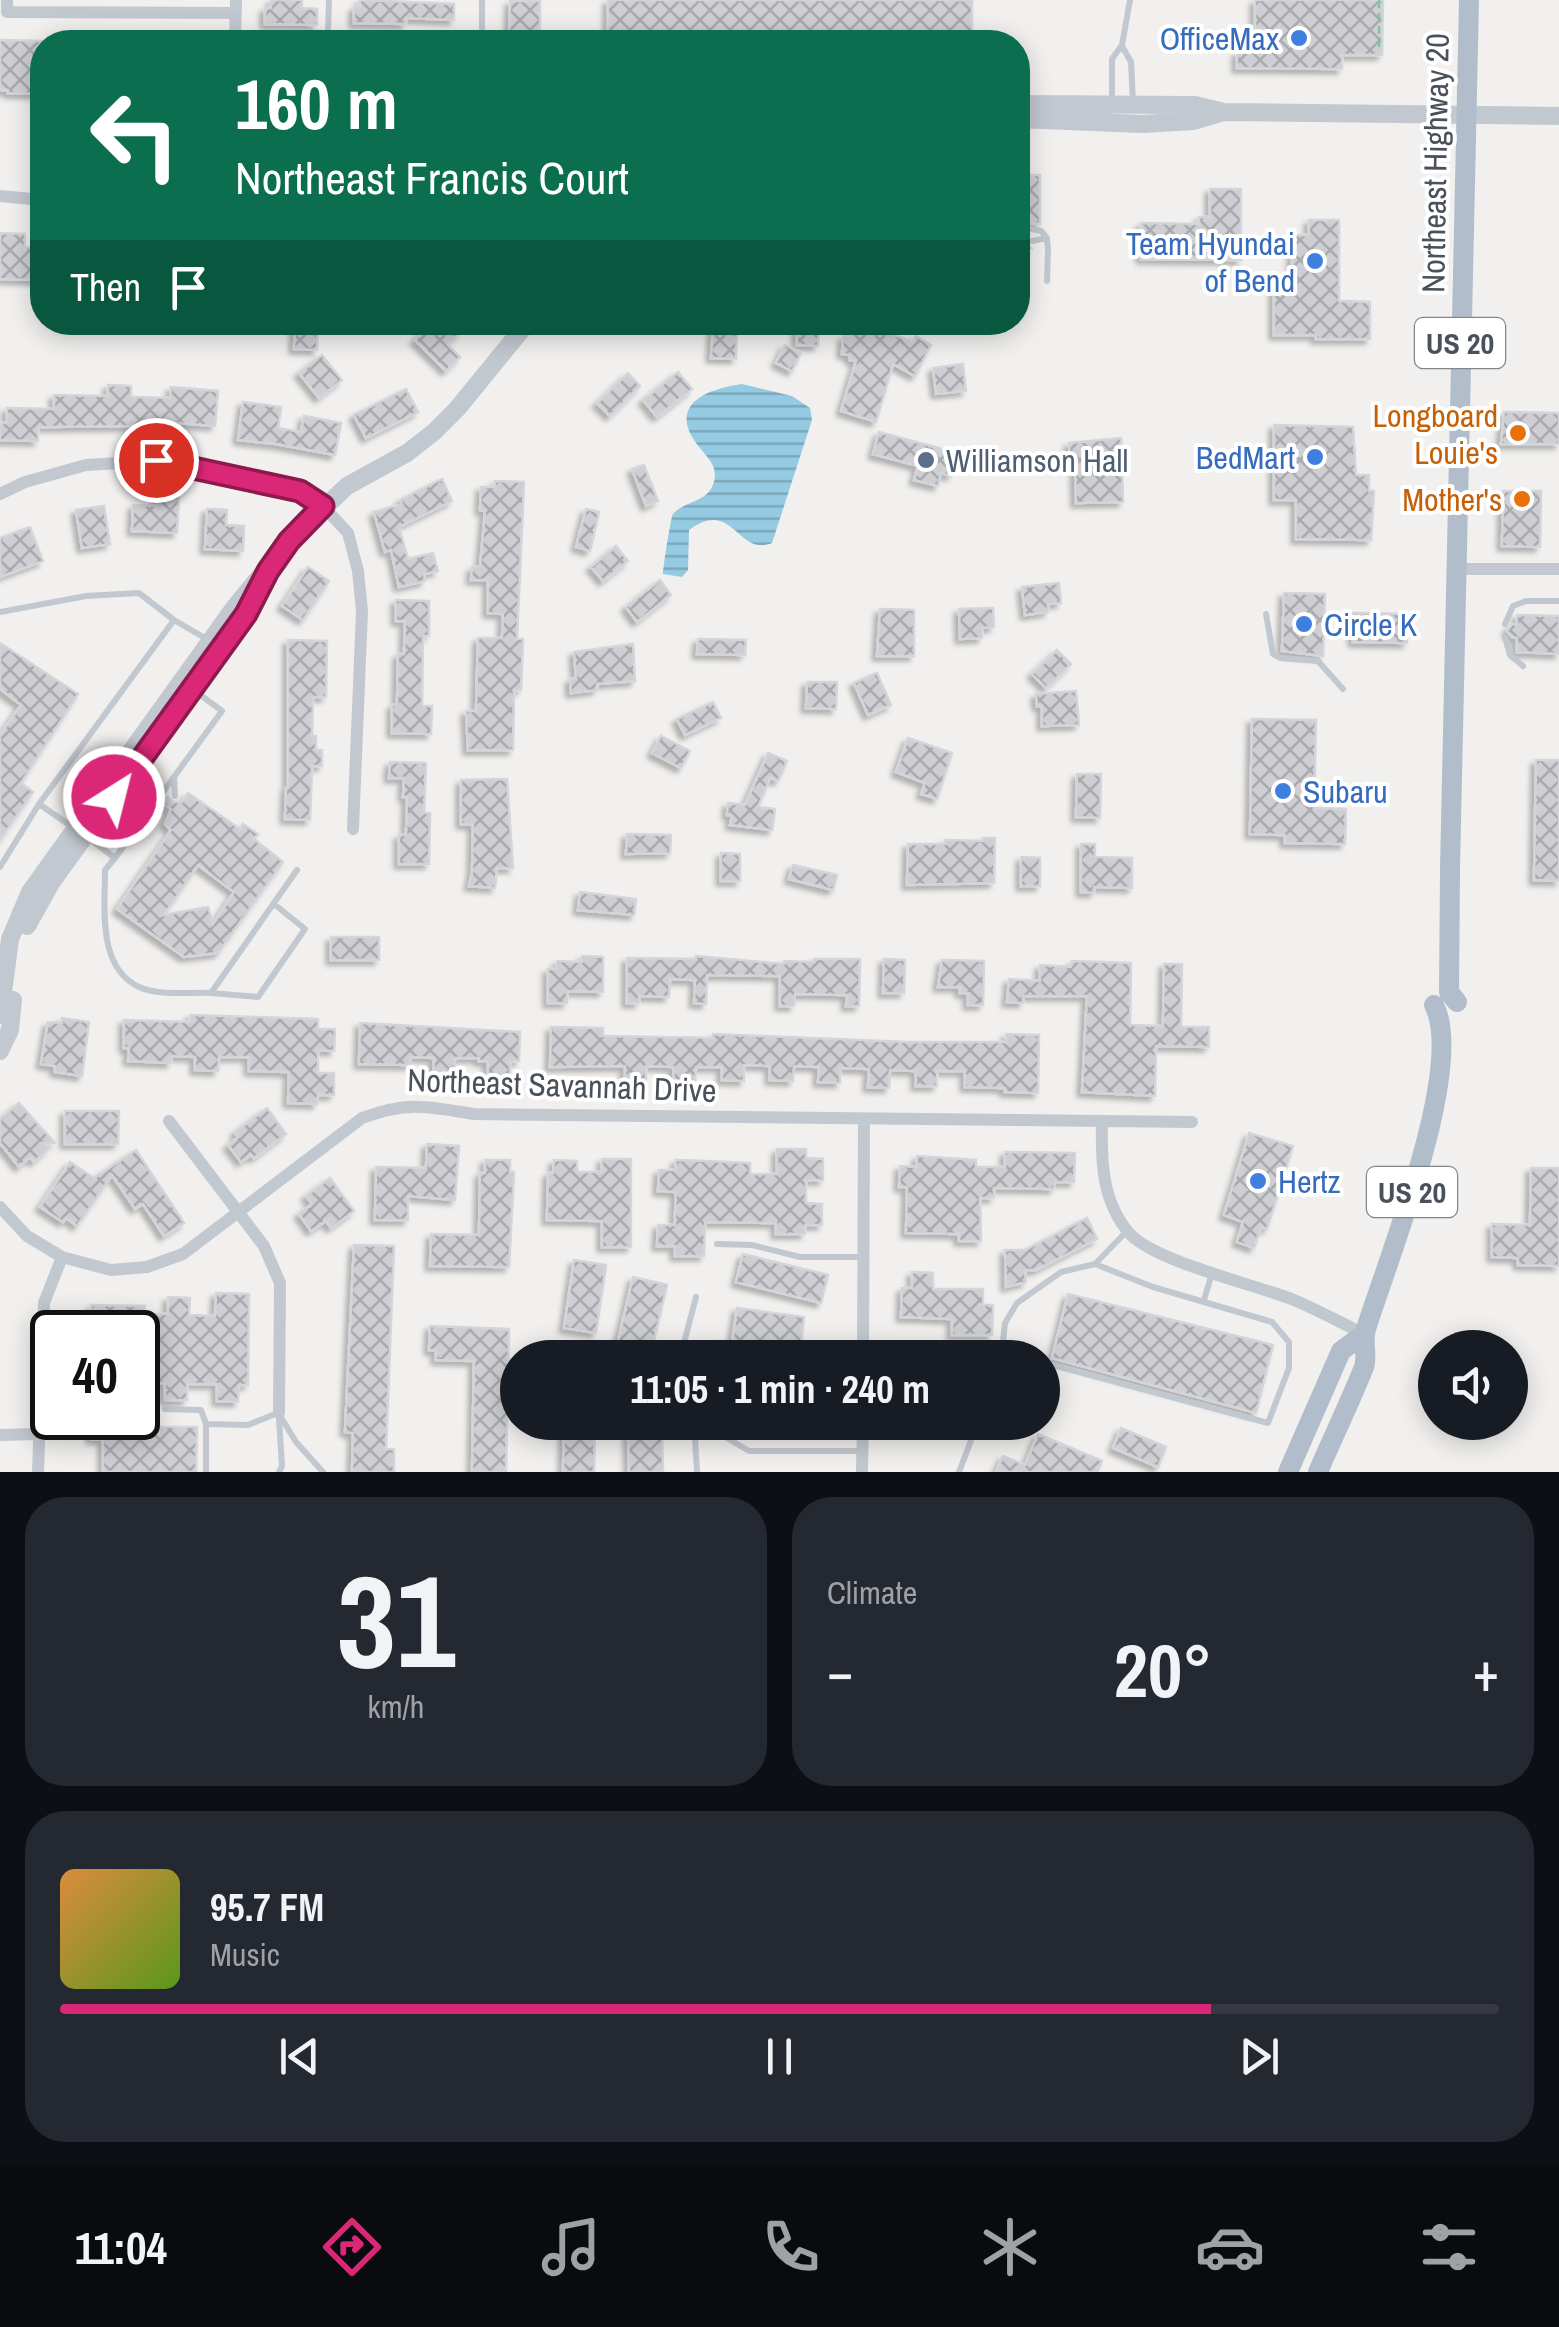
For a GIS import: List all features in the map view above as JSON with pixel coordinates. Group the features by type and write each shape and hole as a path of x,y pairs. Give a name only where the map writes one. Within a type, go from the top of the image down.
{"main road":[{"name":"Northeast Highway 20","path":"1436,1084 1442,1022 1434,1005 1437,942 1450,928 1469,0"},
{"name":"US 20","path":"1318,1472 1366,1361 1364,1334 1410,1198 1436,1084 1451,1072 1458,1002 1448,992 1450,928"},
{"name":"US 20","path":"1288,1472 1341,1351 1364,1334"}],"street":[{"path":"7,0 7,12 236,6"},
{"path":"1030,104 1196,105 1224,112 1559,116"},
{"path":"1030,120 1194,122 1224,112"},
{"path":"0,196 30,199"},
{"path":"0,1052 10,1030 18,956 34,910 80,832 210,642 289,541 323,506 347,486 407,453 434,432 458,409 513,335"},
{"path":"0,494 25,482 86,465 156,460 300,491 323,506 348,533 358,571 362,610 353,829"},
{"path":"1456,569 1559,569"},
{"path":"0,1015 3,952 30,892 192,688 246,614 268,571"},
{"name":"Northeast Savannah Drive","path":"0,1206 26,1236 62,1258 111,1270 147,1267 183,1254 362,1118 392,1107 425,1105 473,1114 1192,1122"},
{"path":"864,1120 864,1340"},
{"path":"169,1121 264,1246 280,1283 279,1413"},
{"path":"1102,1122 1101,1170 1111,1201 1128,1230 1174,1261 1298,1302 1364,1334"},
{"path":"44,1310 62,1258"},
{"path":"0,1435 30,1434"},
{"path":"38,1440 38,1472"},
{"path":"862,1472 863,1440"}],"lane":[{"path":"328,0 328,30"},
{"path":"482,0 482,30"},
{"path":"1121,124 1112,104 1112,60 1122,45 1130,0"},
{"path":"1121,124 1133,104 1131,62 1122,45"},
{"path":"1032,230 1041,231 1046,238 1047,281"},
{"path":"1032,241 1046,238"},
{"path":"0,612 86,596 139,593 210,642"},
{"path":"1505,624 1513,606 1526,601 1559,601"},
{"path":"1266,614 1274,654 1280,658 1318,660 1343,689"},
{"path":"0,867 40,804 174,620"},
{"path":"1505,637 1510,655 1524,666"},
{"path":"192,688 222,711 105,870 105,940 122,974 140,988 258,997 305,929 274,904"},
{"path":"174,778 174,796"},
{"path":"40,804 116,858"},
{"path":"148,813 164,811"},
{"path":"211,993 297,870"},
{"path":"1003,1340 1006,1323 1017,1303 1061,1272 1095,1264 1128,1230"},
{"path":"716,1244 764,1247 800,1257 864,1256"},
{"path":"1060,1367 1268,1423 1289,1368 1290,1342 1272,1322 1153,1287 1095,1264"},
{"path":"1204,1300 1212,1272"},
{"path":"685,1340 696,1297"},
{"path":"165,1409 201,1410 206,1424 206,1472"},
{"path":"206,1424 248,1425 279,1413"},
{"path":"279,1413 279,1472"},
{"path":"279,1413 296,1442 323,1472"},
{"path":"697,1440 697,1472"},
{"path":"729,1440 749,1451 863,1452"},
{"path":"959,1472 971,1440"}],"path":[{"path":"1379,0 1379,50"}],"water":[{"path":"742,384 792,396 810,408 812,420 772,543 750,542 725,523 704,522 689,530 688,570 682,577 663,574 673,514 709,492 715,479 710,461 688,427 687,415 691,406 707,393"}],"building":[{"path":"271,0 302,0 302,8 317,9 317,25 265,24 265,8 271,8"},
{"path":"360,0 454,4 454,20 406,18 406,24 354,23 354,7 360,7"},
{"path":"608,0 972,0 972,30 608,30"},
{"name":"OfficeMax","path":"1255,0 1383,0 1382,55 1342,55 1342,69 1237,68 1237,52 1255,52"},
{"path":"510,1 540,1 540,30 509,30"},
{"path":"0,40 30,41 30,94 0,90"},
{"path":"1030,175 1040,175 1040,224 1030,223"},
{"path":"1210,189 1241,189 1241,260 1141,259 1141,223 1199,224 1199,217 1210,217"},
{"name":"Team Hyundai of Bend","path":"1309,220 1339,220 1339,301 1370,302 1370,339 1274,335 1274,288 1292,288 1292,235 1309,235"},
{"path":"0,233 25,234 25,247 30,247 30,280 0,279"},
{"path":"295,335 318,335 317,350 294,349"},
{"path":"420,335 457,335 448,345 460,357 446,371 415,340"},
{"path":"712,335 737,335 736,359 711,358"},
{"path":"797,335 818,335 818,346 797,345"},
{"path":"894,335 913,342 916,336 931,345 915,376 893,364 876,422 841,411 856,361 842,354 843,336"},
{"path":"785,345 801,353 792,371 776,363"},
{"path":"322,355 342,380 319,398 299,373"},
{"path":"963,364 966,391 936,394 933,368"},
{"path":"678,372 692,389 657,417 643,400"},
{"path":"628,373 640,386 610,416 597,403"},
{"path":"108,385 131,386 131,397 170,398 171,387 218,391 215,426 149,421 149,426 38,427 38,441 0,440 0,423 7,423 7,408 54,409 54,395 108,396"},
{"path":"406,389 418,412 366,438 354,415"},
{"path":"243,402 281,407 278,428 301,432 304,416 341,423 335,455 238,440"},
{"path":"1504,412 1559,413 1559,444 1501,444"},
{"path":"1274,425 1353,427 1356,475 1369,475 1369,491 1374,491 1371,540 1296,539 1296,500 1274,500"},
{"name":"Williamson Hall","path":"879,432 957,453 951,476 941,473 938,486 914,480 918,466 873,454"},
{"path":"1121,438 1123,502 1076,503 1075,464 1070,464 1069,443"},
{"path":"644,465 658,501 646,506 632,469"},
{"path":"442,479 452,501 399,527 408,559 433,553 438,571 424,574 425,581 399,587 391,550 385,552 374,512 402,504 400,500"},
{"path":"495,481 524,482 517,639 523,639 521,690 514,690 513,750 468,750 466,711 476,711 478,638 502,638 503,614 488,613 488,580 471,580 472,567 480,567 485,511 480,510 481,487 495,487"},
{"path":"1503,491 1541,491 1540,547 1502,546"},
{"path":"158,495 179,496 177,533 132,531 133,505 157,506"},
{"path":"104,506 110,544 82,548 76,510"},
{"path":"207,509 227,510 226,525 244,526 243,551 205,549"},
{"path":"586,509 599,512 590,551 576,547"},
{"path":"30,527 43,561 0,577 0,538"},
{"path":"616,546 628,561 603,581 591,567"},
{"path":"308,567 329,581 303,620 282,606"},
{"path":"660,580 671,595 637,622 626,607"},
{"path":"1059,583 1061,603 1048,604 1048,612 1025,615 1022,587"},
{"name":"Circle K","path":"1284,593 1325,594 1323,656 1282,651"},
{"path":"396,600 429,601 429,636 423,636 422,706 432,706 431,734 392,733 392,705 397,705 398,654 404,654 405,621 396,621"},
{"path":"993,608 994,627 982,628 982,638 960,639 959,609"},
{"path":"880,609 914,610 914,656 877,656"},
{"path":"1353,613 1407,614 1407,643 1353,642"},
{"path":"1517,615 1559,616 1559,654 1517,652 1517,638 1507,631 1512,624 1517,625"},
{"path":"698,639 746,640 745,655 697,654"},
{"path":"288,640 327,641 326,697 313,697 312,736 316,736 316,750 322,750 322,766 312,766 310,820 285,819"},
{"path":"0,643 78,694 21,783 33,792 0,840 0,735 21,705 0,689"},
{"path":"633,644 635,681 597,684 597,690 571,693 570,679 576,679 574,652"},
{"path":"1057,650 1071,664 1046,688 1032,674"},
{"path":"877,673 891,705 868,715 854,683"},
{"path":"807,682 837,682 836,709 806,708"},
{"path":"1076,691 1079,725 1042,726 1042,706 1037,706 1036,694"},
{"path":"713,702 721,718 685,735 677,719"},
{"name":"Subaru","path":"1252,719 1316,720 1314,808 1346,809 1345,844 1285,843 1285,835 1250,834"},
{"path":"661,736 690,751 681,768 652,753"},
{"path":"908,738 952,753 937,799 921,794 925,783 896,772"},
{"path":"768,753 787,761 778,781 770,778 758,807 775,809 772,830 730,825 728,803 745,805"},
{"path":"1536,760 1559,760 1559,881 1534,880"},
{"path":"390,762 426,763 424,813 430,813 429,864 399,864 399,835 406,835 407,797 403,797 404,778 389,778"},
{"path":"1077,774 1101,774 1100,818 1076,817"},
{"path":"507,779 513,868 497,868 495,888 469,886 473,825 461,824 461,780"},
{"path":"188,793 240,829 243,824 258,834 254,839 283,862 218,953 184,957 117,909 171,830 165,824 171,809 163,804 168,797 173,802 182,802","holes":["198,865 234,892 213,924 208,907 164,915"]},
{"path":"627,834 671,835 670,853 626,854"},
{"path":"995,838 994,883 907,885 908,844"},
{"path":"1081,844 1095,844 1095,857 1132,858 1132,888 1094,887 1094,893 1081,892"},
{"path":"721,853 740,854 740,881 721,881"},
{"path":"1021,857 1040,858 1040,886 1021,886"},
{"path":"793,865 837,875 833,890 789,879"},
{"path":"580,892 636,899 634,915 578,910"},
{"path":"331,937 379,937 379,960 331,960"},
{"path":"582,956 603,957 603,992 567,991 567,1003 548,1003 548,969 556,969 557,961 582,962"},
{"path":"696,956 784,964 814,959 860,959 859,1006 846,1006 847,995 795,994 794,1006 780,1006 780,976 707,975 706,1004 694,1003 695,980 670,979 669,997 639,996 639,1003 627,1003 627,958"},
{"path":"884,959 905,960 904,993 883,993"},
{"path":"942,960 984,961 983,1005 968,1005 968,993 960,993 960,987 938,987"},
{"path":"1072,961 1131,963 1130,1025 1163,1026 1164,964 1182,964 1181,1027 1209,1027 1209,1047 1156,1046 1155,1096 1082,1092 1087,996 1023,996 1023,1003 1007,1002 1009,979 1040,981 1040,965 1071,967"},
{"path":"190,1015 318,1019 318,1029 335,1029 334,1051 318,1050 318,1073 334,1073 334,1095 318,1095 317,1104 288,1103 289,1072 249,1071 249,1057 219,1057 218,1071 195,1070 195,1057 171,1056 171,1063 128,1061 124,1020 190,1022"},
{"path":"62,1018 89,1022 82,1076 55,1072 55,1066 41,1064 48,1022 62,1023"},
{"path":"360,1023 520,1032 519,1061 510,1061 510,1079 488,1078 488,1061 479,1058 455,1058 454,1075 433,1074 434,1058 411,1057 410,1065 359,1064"},
{"path":"551,1027 603,1028 603,1036 713,1038 713,1034 907,1042 1006,1042 1006,1034 1039,1035 1038,1093 965,1087 965,1071 937,1071 937,1086 916,1086 916,1071 890,1070 889,1088 868,1087 869,1069 840,1068 840,1083 818,1082 819,1067 794,1066 793,1081 770,1080 770,1066 744,1065 744,1081 722,1080 722,1067 696,1067 695,1083 673,1083 674,1067 646,1066 646,1083 625,1083 625,1066 550,1067"},
{"path":"19,1103 55,1143 42,1143 49,1148 34,1162 30,1157 19,1167 0,1143 0,1119"},
{"path":"267,1108 286,1134 254,1158 251,1155 241,1162 228,1145 238,1137 235,1132"},
{"path":"65,1111 119,1111 118,1144 65,1144"},
{"name":"Hertz","path":"1249,1133 1293,1146 1267,1229 1261,1227 1254,1248 1237,1242 1243,1222 1224,1215"},
{"path":"427,1144 459,1146 455,1200 408,1196 408,1220 375,1220 376,1167 426,1168"},
{"path":"777,1149 806,1149 806,1158 823,1159 823,1180 806,1180 806,1203 822,1204 822,1225 805,1225 805,1234 776,1234 776,1223 705,1222 704,1256 675,1256 675,1246 657,1246 658,1225 675,1225 676,1192 658,1191 659,1170 675,1170 676,1160 706,1161 750,1163 750,1174 777,1174"},
{"path":"136,1150 184,1223 164,1236 143,1204 135,1209 112,1175 77,1226 40,1207 70,1162 94,1178"},
{"path":"1005,1152 1075,1153 1074,1182 1055,1182 1054,1189 994,1188 994,1198 980,1198 981,1241 959,1241 959,1234 906,1233 907,1187 899,1187 900,1166 917,1167 917,1156 976,1160 976,1167 1005,1167"},
{"path":"602,1159 631,1159 631,1247 602,1247 602,1221 547,1220 548,1173 553,1173 554,1160 577,1161 577,1172 602,1172"},
{"path":"485,1160 510,1160 510,1172 514,1172 509,1267 430,1266 431,1234 479,1235 480,1173 485,1173"},
{"path":"1531,1168 1559,1168 1559,1266 1518,1265 1518,1258 1492,1257 1492,1224 1530,1225"},
{"path":"330,1178 354,1211 331,1228 326,1221 311,1231 299,1214 312,1204 306,1196"},
{"path":"1087,1218 1097,1239 1036,1270 1025,1270 1026,1282 1006,1287 1005,1250 1025,1250"},
{"path":"354,1245 394,1246 386,1449 394,1449 394,1472 352,1472 353,1433 345,1432"},
{"path":"743,1254 828,1275 821,1303 736,1282"},
{"path":"574,1260 606,1265 596,1333 564,1328"},
{"path":"912,1272 933,1273 933,1289 983,1289 983,1305 993,1305 992,1335 952,1335 952,1319 901,1317 902,1288 912,1288"},
{"path":"633,1277 667,1285 654,1340 618,1340"},
{"path":"216,1293 249,1294 248,1385 239,1385 238,1402 217,1401 217,1384 187,1384 187,1400 165,1400 165,1383 160,1383 160,1314 168,1314 168,1297 190,1298 189,1315 215,1316"},
{"path":"1068,1294 1273,1345 1256,1413 1060,1360 1060,1340 1056,1340"},
{"path":"91,1305 145,1306 144,1310 91,1310"},
{"path":"737,1308 804,1317 801,1340 732,1340"},
{"path":"430,1326 509,1329 509,1340 500,1340 500,1440 507,1440 506,1472 472,1472 474,1361 436,1360 436,1350 429,1350"},
{"path":"160,1427 197,1427 196,1472 103,1472 103,1440 160,1440"},
{"path":"1121,1428 1166,1447 1158,1467 1113,1448"},
{"path":"564,1440 595,1440 594,1472 563,1472"},
{"path":"628,1440 662,1440 663,1472 629,1472"},
{"path":"1035,1440 1052,1440 1102,1461 1097,1472 996,1472 1003,1456 1025,1465"}],"place":[{"name":"OfficeMax","path":"1299,38"},
{"name":"Team Hyundai of Bend","path":"1315,261"},
{"name":"Longboard Louie's","path":"1518,433"},
{"name":"BedMart","path":"1315,457"},
{"name":"Williamson Hall","path":"926,460"},
{"name":"Mother's","path":"1522,499"},
{"name":"Circle K","path":"1304,624"},
{"name":"Subaru","path":"1283,791"},
{"name":"Hertz","path":"1258,1181"}],"route":[{"path":"114,797 246,614 289,541 323,506 300,491 156,460"}]}
